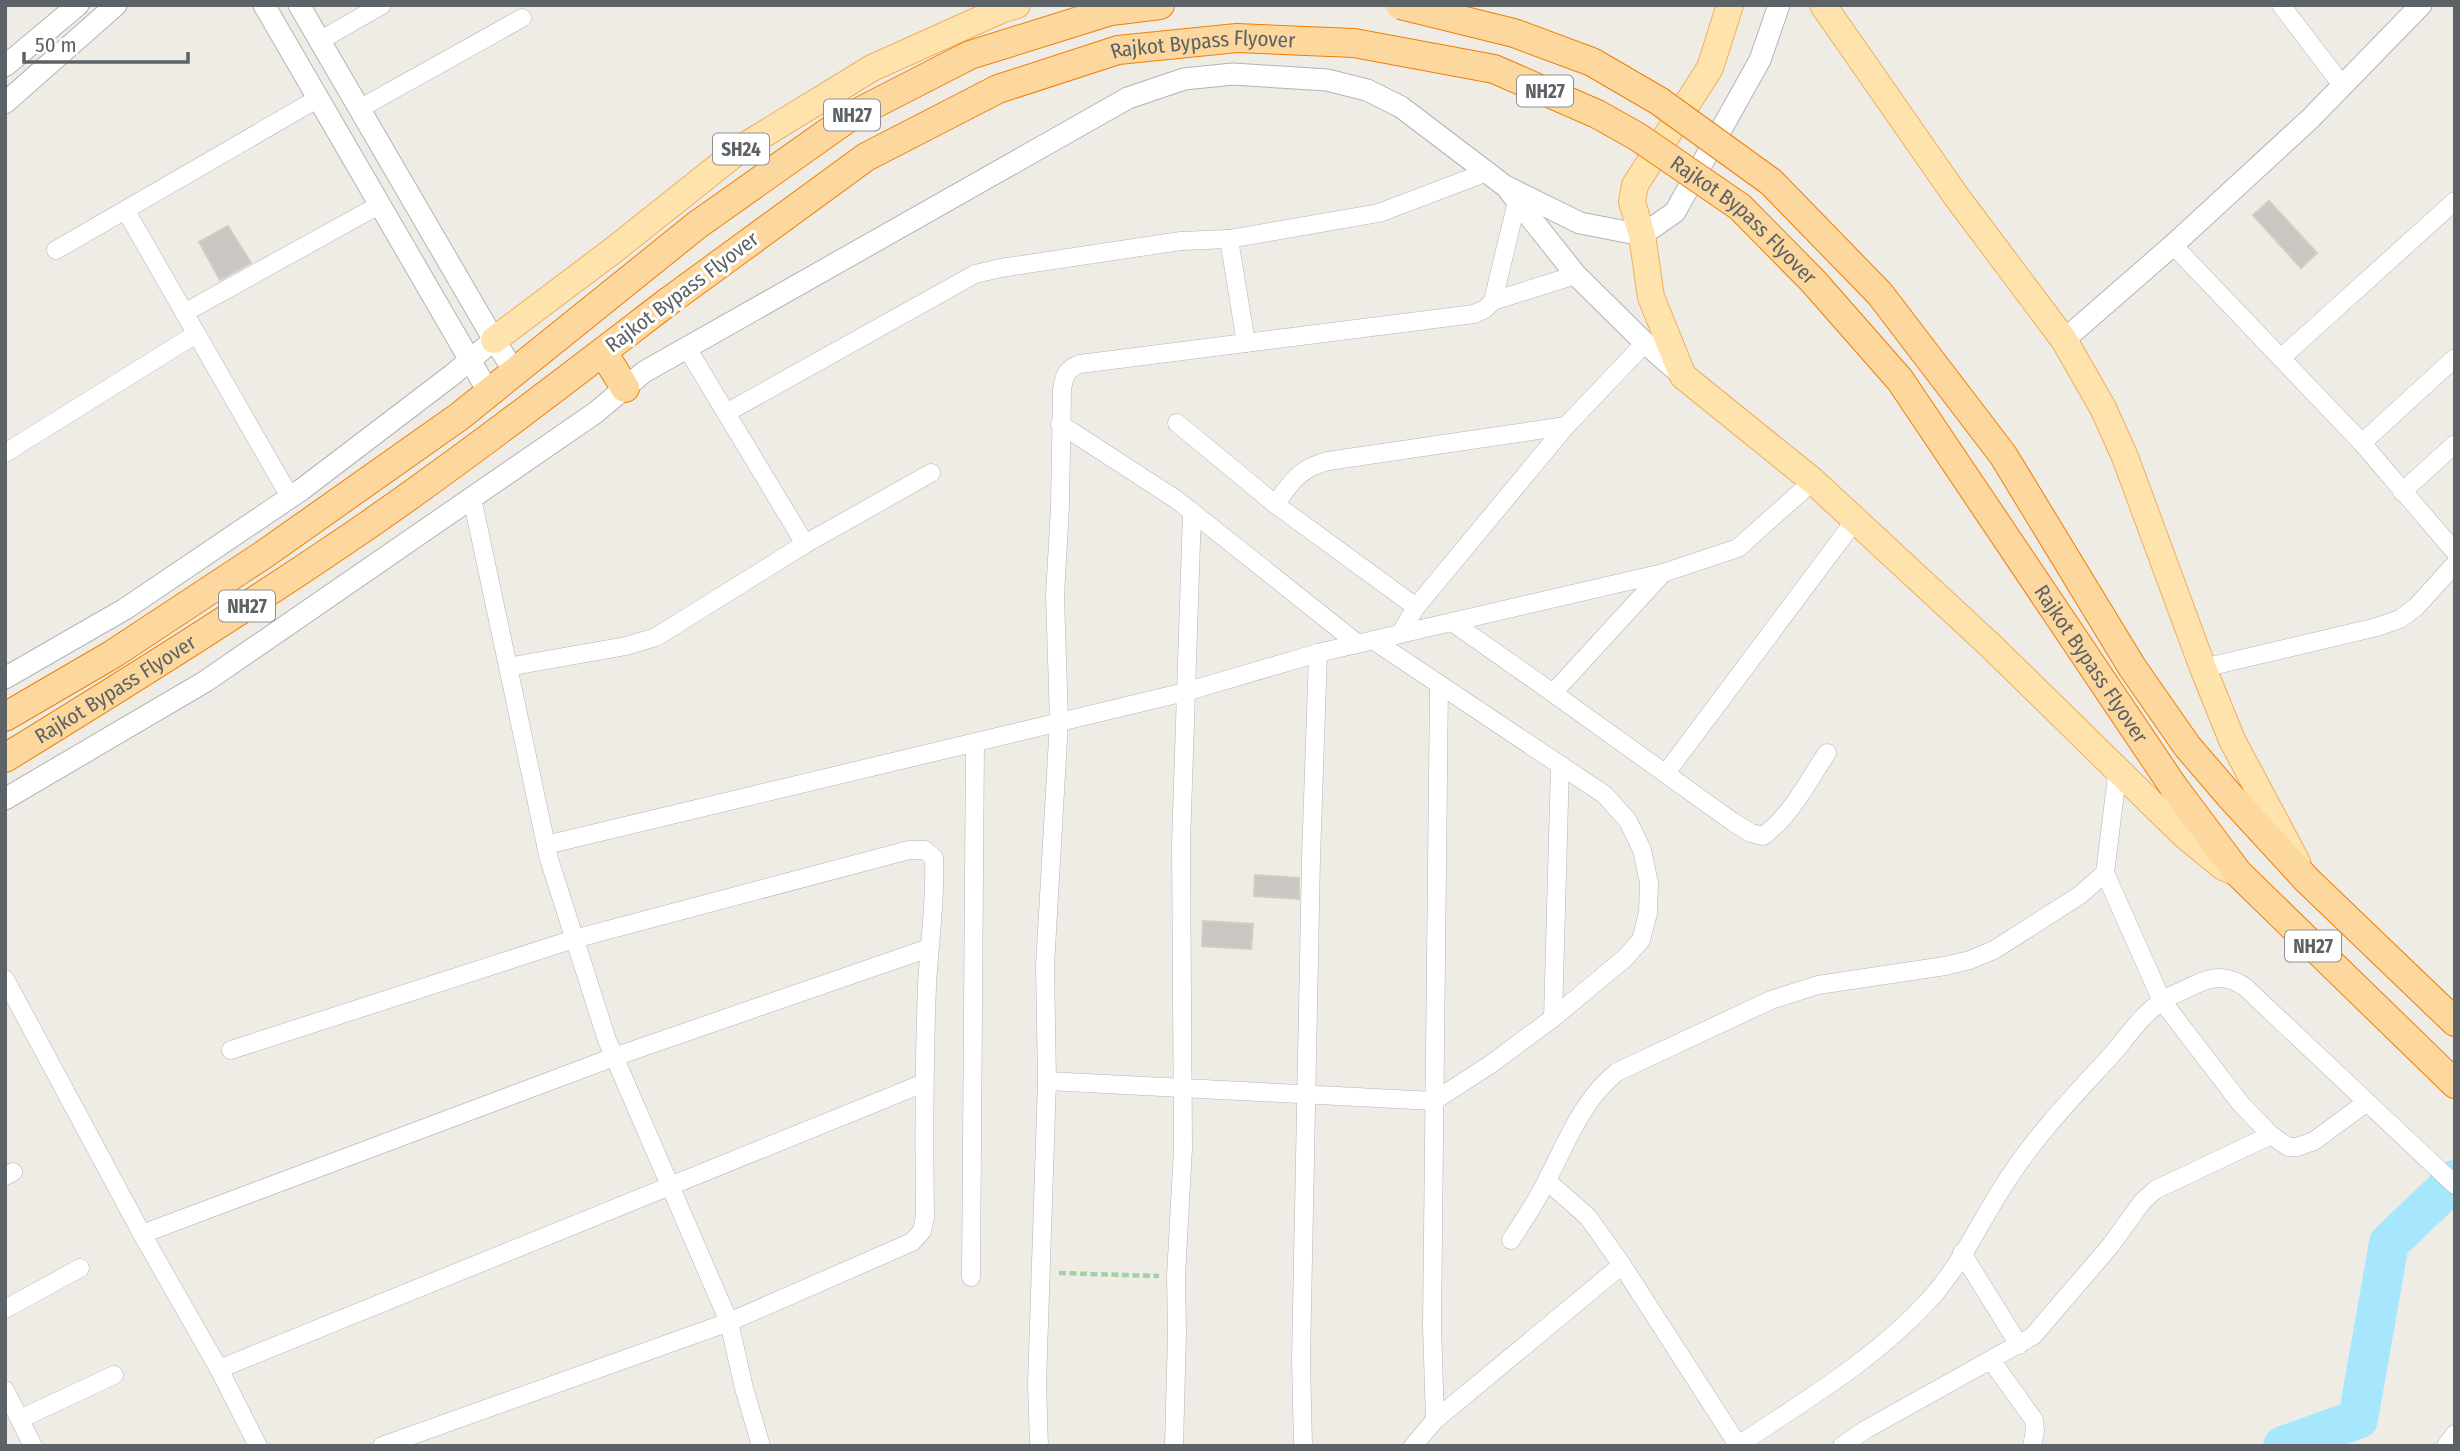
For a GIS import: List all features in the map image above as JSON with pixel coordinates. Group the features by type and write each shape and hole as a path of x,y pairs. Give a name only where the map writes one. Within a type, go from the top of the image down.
{"highway":[{"name":"Rajkot Bypass Flyover","path":"515,372 697,225 851,116 970,55 1111,11 1160,5"},
{"name":"Rajkot Bypass Flyover","path":"1400,5 1514,33 1592,62 1659,101 1771,182 1880,294 2003,455 2132,667 2186,746 2307,880"},
{"name":"Rajkot Bypass Flyover","path":"5,758 192,643 370,523 482,443 669,301 866,157 998,89 1118,50 1237,38 1354,43 1494,69 1597,114 1638,137 1740,207 1813,281 1900,380 2173,786 2238,873"},
{"path":"603,352 625,388"},
{"name":"NH27","path":"489,393 515,372"},
{"name":"Rajkot Bypass Flyover","path":"5,717 113,654 267,553 489,393"},
{"name":"NH27","path":"2238,873 2455,1084"},
{"name":"NH27","path":"2307,880 2455,1022"}],"main road":[{"name":"SH24","path":"494,340 615,249 743,147 872,68 1017,5"},
{"path":"1730,5 1710,68 1635,185 1632,202 1642,234 1651,297 1683,376 1856,519 2192,842 2223,867 2238,873"},
{"path":"1824,5 1955,196 2064,340 2103,408 2125,457 2232,740 2307,880"}],"street":[{"path":"5,66 78,5"},
{"path":"5,103 116,5"},
{"path":"264,5 489,393"},
{"path":"299,5 515,372"},
{"path":"319,41 382,5"},
{"path":"1511,193 1580,223 1642,234 1675,212 1760,60 1779,5"},
{"path":"2281,5 2342,85"},
{"path":"2064,340 2173,245 2310,119 2421,5"},
{"path":"359,109 522,18"},
{"path":"5,799 206,681 595,413 644,372 1128,98 1184,79 1233,74 1327,80 1367,90 1401,107 1511,193 1576,275 1683,376"},
{"path":"56,250 317,99"},
{"path":"726,413 975,274 1181,241 1229,239 1379,213 1487,172"},
{"path":"1493,301 1511,193"},
{"path":"2281,358 2455,201"},
{"path":"184,313 379,205"},
{"path":"126,211 290,497"},
{"path":"1229,239 1246,344"},
{"path":"2173,245 2361,443 2455,552"},
{"path":"1039,1446 1037,1384 1047,1081 1045,966 1059,721 1055,596 1060,506 1060,424 1065,374 1071,367 1185,349 1246,344 1474,314 1493,301 1576,275"},
{"path":"5,453 196,334"},
{"path":"5,678 125,609 290,497 494,340"},
{"path":"1399,634 1416,607 1566,426 1645,343"},
{"path":"687,348 805,544"},
{"path":"2361,443 2455,358"},
{"path":"1177,423 1275,504 1416,607"},
{"path":"1047,1081 1434,1101 1491,1065 1625,958 1641,940 1648,913 1649,883 1642,850 1628,821 1605,795 1439,684 1365,642 1161,489 1060,424"},
{"path":"1275,504 1301,472 1328,461 1566,426"},
{"path":"2402,492 2455,444"},
{"path":"508,667 626,646 656,637 805,544 931,473"},
{"path":"546,845 614,831 1185,692 1318,653 1664,573 1738,548 1813,481"},
{"path":"472,498 546,845 574,939 614,1057 729,1322 761,1446"},
{"path":"1174,1446 1176,1276 1183,1148 1181,843 1192,512"},
{"path":"1666,773 1856,519"},
{"path":"2203,668 2377,627 2400,619 2416,607 2455,564"},
{"path":"1553,693 1664,573"},
{"path":"1452,622 1751,833 1763,835 1775,827 1786,815 1827,753"},
{"path":"1303,1446 1301,1359 1318,653"},
{"path":"1435,1420 1432,1326 1439,684"},
{"path":"971,1277 975,741"},
{"path":"1553,1018 1560,765"},
{"path":"2118,768 2105,873 2162,1001 2241,1104 2271,1135 2288,1147 2306,1144 2367,1102"},
{"path":"231,1050 574,939 909,849 925,850 934,858 923,1083 925,1217 922,1231 912,1242 729,1322 382,1446"},
{"path":"1511,1240 1547,1181 1591,1098 1602,1084 1617,1072 1771,1000 1796,991 1970,960 1994,950 2059,909 2105,873"},
{"path":"142,1234 614,1057 929,948"},
{"path":"1547,1181 1588,1217 1622,1265 1737,1445 1819,1392 1883,1345 1932,1297 2012,1171 2072,1098 2162,1001 2203,980 2215,977 2234,979 2455,1185"},
{"path":"5,979 142,1234 219,1369 258,1446"},
{"path":"219,1369 923,1083"},
{"path":"1842,1446 1865,1430 2019,1345 2043,1326 2111,1245 2142,1202 2155,1190 2271,1135"},
{"path":"1962,1253 2019,1345"},
{"path":"1413,1446 1435,1420 1622,1265"},
{"path":"5,1308 80,1268"},
{"path":"1991,1360 2034,1420 2032,1446"},
{"path":"20,1419 114,1375"},
{"path":"5,1390 33,1446"},
{"path":"2446,1446 2455,1434"}],"path":[{"path":"1041,1273 1176,1276"}],"building":[{"path":"2269,201 2317,253 2301,268 2253,215"},
{"path":"228,226 251,263 220,280 199,242"},
{"path":"1255,875 1299,878 1299,899 1254,896"},
{"path":"1203,921 1253,924 1251,949 1202,946"}],"waterway":[{"path":"2283,1446 2358,1419 2389,1243 2455,1180"}]}
